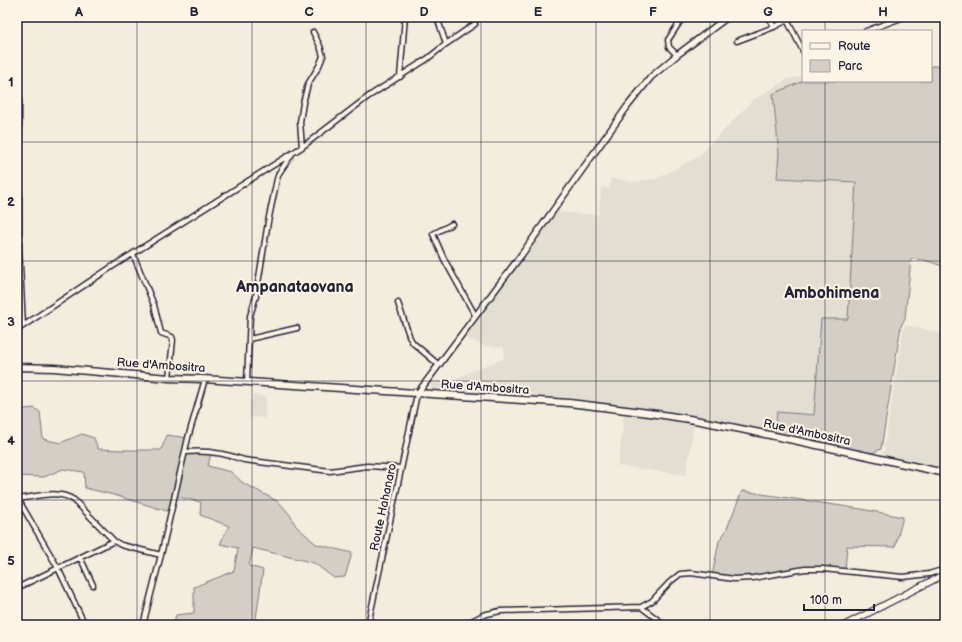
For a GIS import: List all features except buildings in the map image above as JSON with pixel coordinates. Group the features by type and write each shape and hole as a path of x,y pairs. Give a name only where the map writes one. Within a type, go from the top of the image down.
{"main road":[{"name":"Rue d'Ambositra","path":"17,367 54,368 169,378 205,379 569,403 639,411 694,420 945,473"},
{"path":"845,625 945,574"}],"street":[{"path":"400,77 405,17"},
{"path":"437,17 446,44"},
{"path":"677,55 669,47 668,40 683,17"},
{"path":"417,394 522,254 627,107 651,77 677,55 725,19 730,17"},
{"path":"769,17 774,27"},
{"path":"737,41 774,27 793,17"},
{"path":"869,30 904,17"},
{"path":"787,20 802,49"},
{"path":"17,330 133,254 302,147 370,96 427,59 475,24"},
{"path":"302,147 300,122 303,103 308,84 323,56 313,32"},
{"path":"18,97 19,247 23,325"},
{"path":"247,382 250,316 256,296 268,222 279,174 294,152"},
{"path":"452,224 434,234 444,259 475,315"},
{"path":"133,254 154,305 161,333 172,337 173,340 169,378"},
{"path":"398,302 413,343 439,365"},
{"path":"249,339 297,328"},
{"path":"143,625 185,452 205,379"},
{"name":"Route Hahanaro","path":"368,625 417,394"},
{"path":"185,452 199,451 231,455 244,460 330,471 367,466 401,468"},
{"path":"85,625 58,568 17,499 55,494 70,497 114,541 121,545 161,555"},
{"path":"17,588 114,541"},
{"path":"80,557 94,585"},
{"path":"464,625 483,615 500,611 641,607 652,601 680,574 691,573 734,579 753,578 805,569 823,569 903,576 930,574 945,569"},
{"path":"641,607 665,625"}],"shaded area":[{"path":"943,72 841,447 693,415 597,403 432,392 429,380 448,381 504,358 504,347 485,346 463,337 555,212 599,215 601,188 610,188 611,178 632,182 656,179 699,156 753,100 787,79 802,76 802,82 932,82 932,80"},
{"path":"904,325 945,334 945,470 883,456"},
{"path":"253,395 266,396 265,418 249,417 250,401 253,400"},
{"path":"624,415 694,425 686,475 618,466"}],"green space":[{"path":"932,66 945,66 945,267 925,260 911,259 905,318 901,326 881,449 872,453 775,432 777,412 814,415 821,319 848,319 856,182 777,178 779,154 773,94 802,81 932,82"},
{"path":"34,408 40,412 43,439 60,443 82,434 94,438 98,449 161,450 167,435 188,438 185,452 211,453 208,466 231,472 243,483 279,502 290,515 296,526 316,544 352,553 345,577 334,578 314,563 253,548 249,566 263,570 255,625 173,625 176,615 194,613 194,587 234,571 238,548 220,544 229,526 200,515 201,502 174,496 170,512 85,488 84,472 63,469 44,477 17,476 17,410"},
{"path":"742,491 861,509 903,517 895,547 847,546 845,571 823,569 734,579 712,576 719,541 726,531"}],"district":[{"name":"Ampanataovana","path":"295,286"},
{"name":"Ambohimena","path":"832,292"}]}
